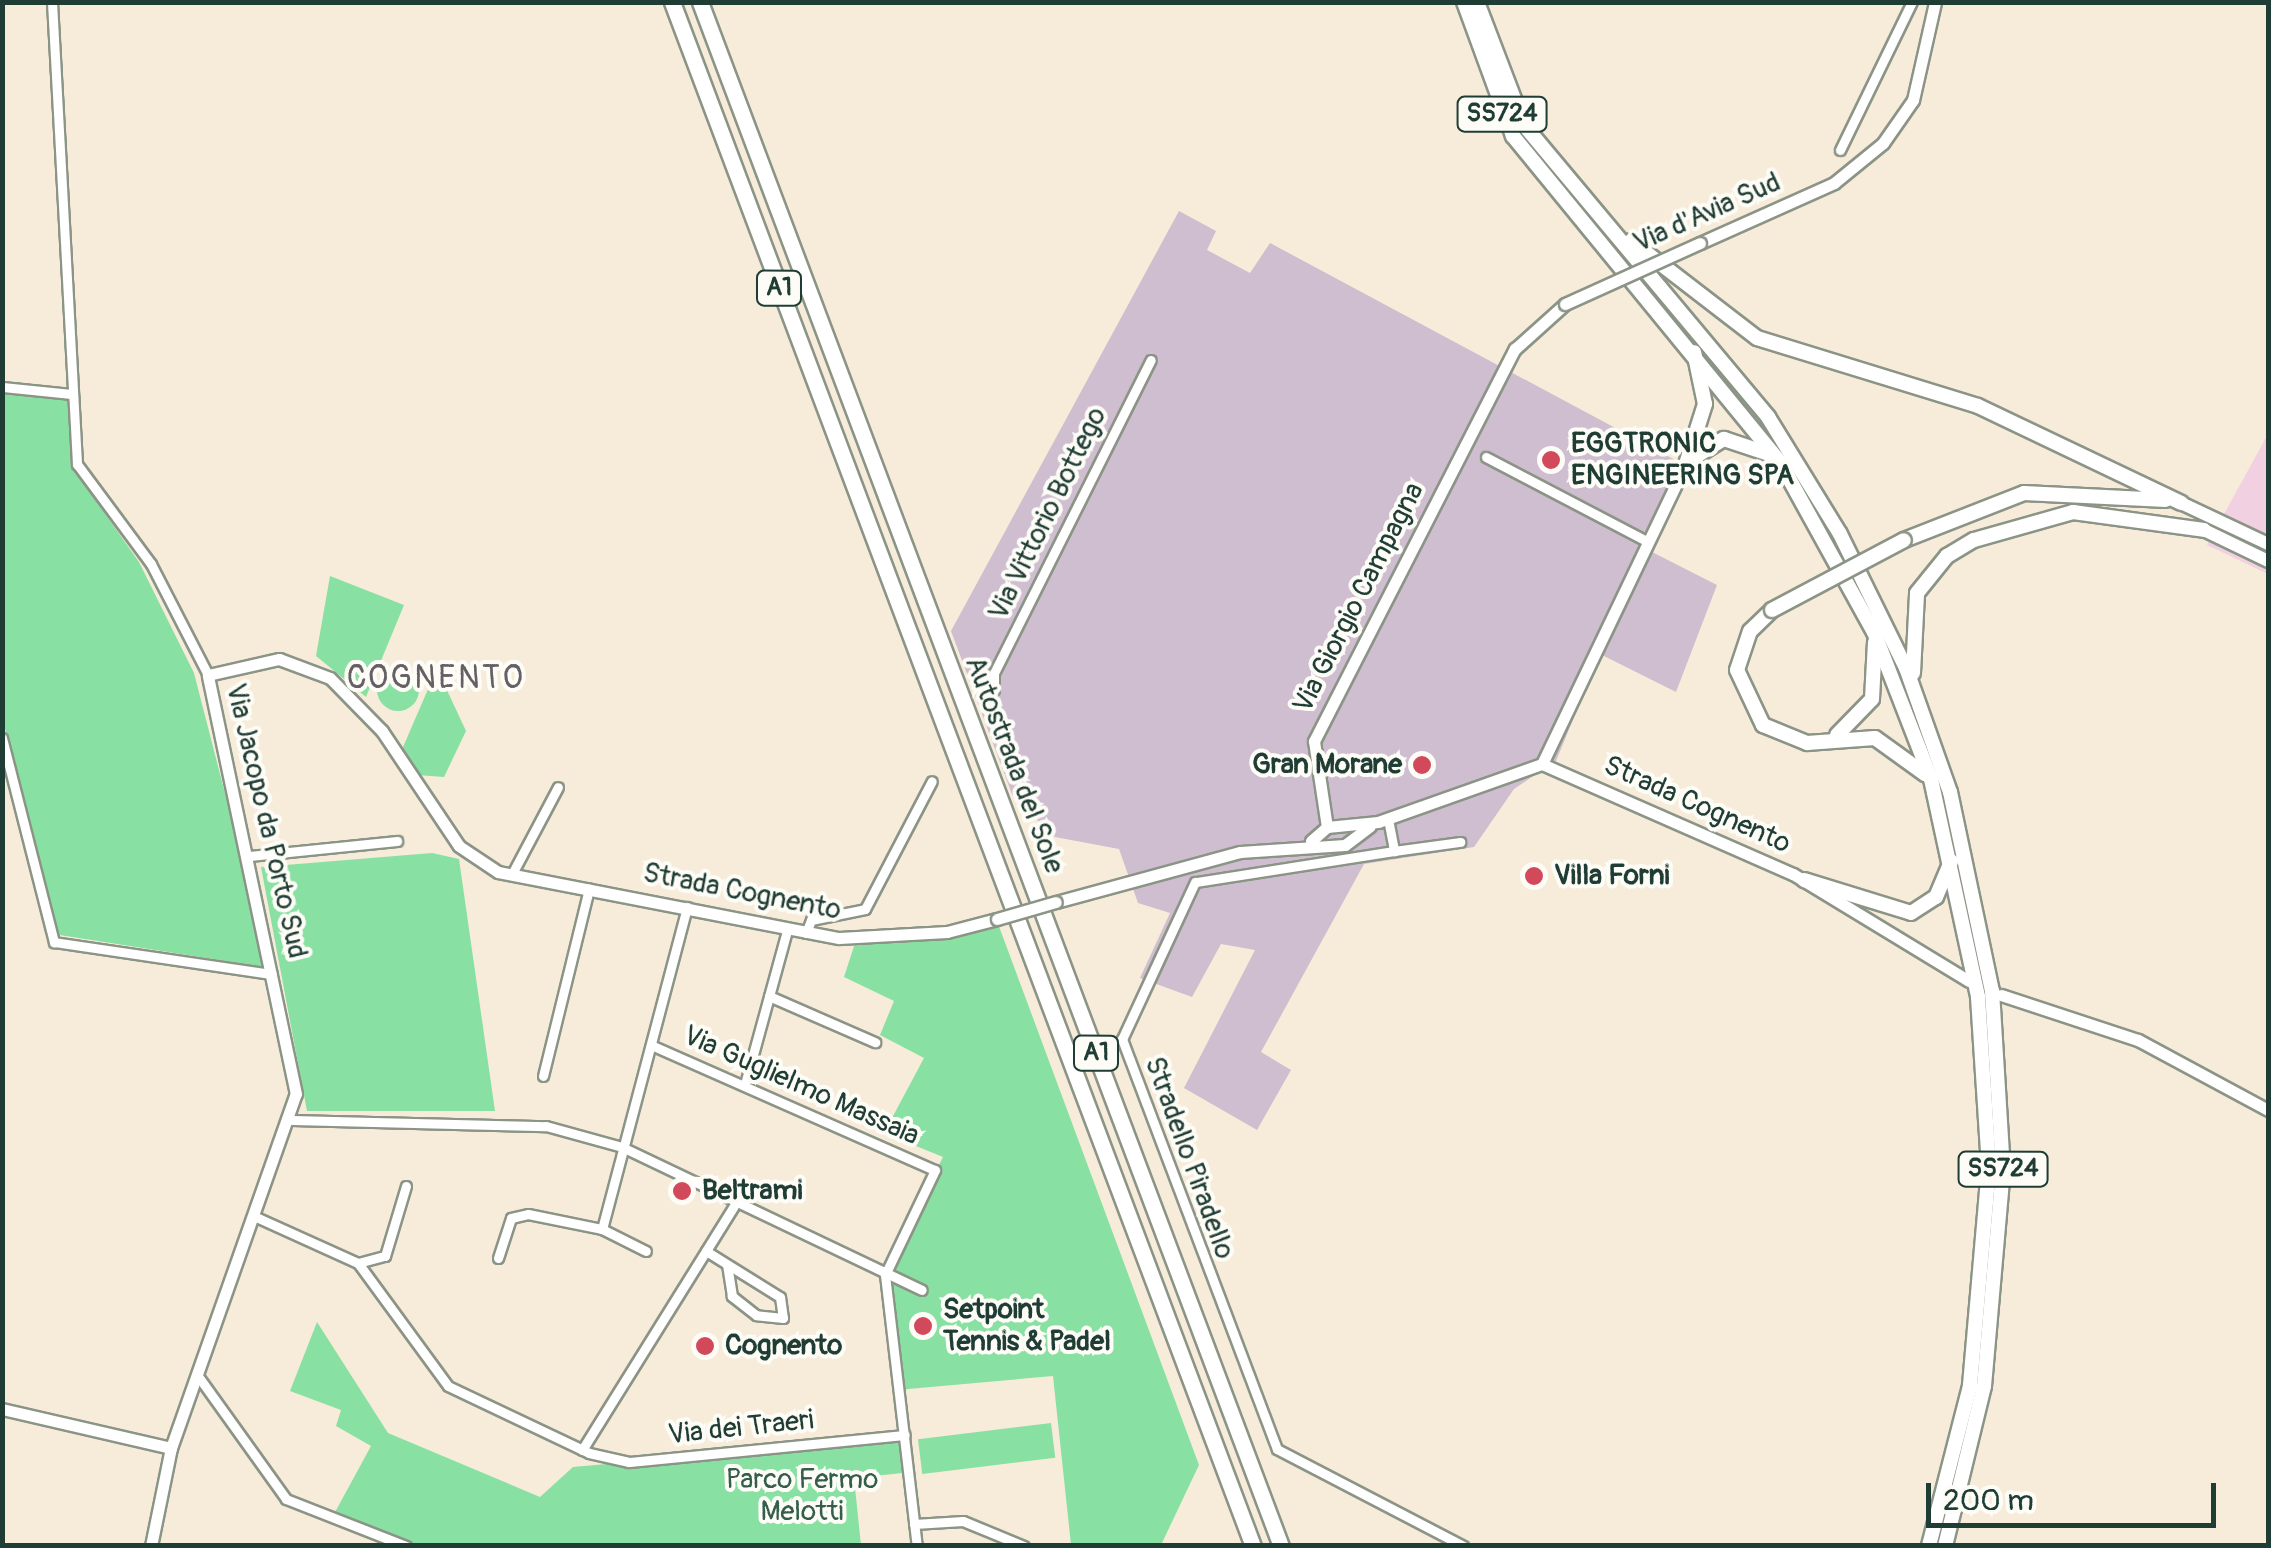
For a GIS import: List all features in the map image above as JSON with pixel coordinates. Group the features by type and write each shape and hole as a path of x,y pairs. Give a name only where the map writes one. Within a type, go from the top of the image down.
{"highway":[{"name":"Autostrada del Sole","path":"672,2 1253,1546"},
{"name":"Autostrada del Sole","path":"700,2 1280,1546"},
{"name":"SS724","path":"1464,2 1514,136 1768,417 1840,534 1914,689 1976,892 2003,1124 1993,1330 1945,1546"},
{"name":"SS724","path":"1477,2 1524,125 1780,462 1874,632 1930,779 1952,855 1978,997 1989,1168 1970,1386 1929,1546"},
{"path":"1578,195 1757,338 1978,406 2181,503"},
{"path":"1686,464 1705,404 1690,342"},
{"path":"1686,464 1709,444 1738,438 1780,462"},
{"path":"1930,779 1887,742 1774,734 1745,702 1741,651 1772,610 1904,540 2024,494 2123,494 2181,503"},
{"path":"2123,494 2204,530"},
{"path":"1914,689 1917,593 1974,540 2073,512 2204,530"},
{"path":"1830,739 1872,699 1874,632"},
{"path":"1804,880 1910,913 1936,897 1952,855"}],"main road":[{"path":"2181,503 2268,544"},
{"path":"2204,530 2268,561"}],"street":[{"name":"Via Jacopo da Porto Sud","path":"52,2 79,472 151,564 208,675 296,1074 292,1120 171,1448 151,1546"},
{"path":"1840,150 1912,2"},
{"name":"Via d'Avia Sud","path":"1464,446 1516,349 1565,304 1834,183 1883,143 1913,100 1935,2"},
{"name":"Via Vittorio Bottego","path":"994,690 994,673 1151,360"},
{"path":"2,387 72,394"},
{"name":"Via Giorgio Campagna","path":"1326,830 1314,741 1464,446"},
{"path":"1486,458 1647,542"},
{"path":"1542,764 1686,464"},
{"name":"Strada Cognento","path":"208,675 279,659 330,678 382,730 469,858 589,888 688,904 785,935 904,937 997,919 1311,840 1326,830 1383,821 1542,764 1804,880 1969,982"},
{"path":"2,738 54,942 276,974"},
{"path":"806,933 812,920 866,910 932,781"},
{"path":"513,872 558,787"},
{"path":"1383,821 1394,850 1460,842"},
{"name":"Strada Cognento","path":"1311,840 1344,845 1383,821"},
{"path":"249,856 397,841"},
{"name":"Stradello Piradello","path":"1394,850 1195,882 1122,1039 1277,1450 1463,1546"},
{"path":"543,1076 589,888"},
{"path":"602,1229 688,904"},
{"path":"746,1084 785,935"},
{"path":"2001,995 2138,1040 2268,1110"},
{"path":"769,996 874,1042"},
{"name":"Via Guglielmo Massaia","path":"651,1045 936,1170 885,1275"},
{"path":"292,1120 520,1122 622,1147 734,1206 922,1290"},
{"path":"256,1218 358,1263 385,1256 406,1186"},
{"path":"582,1450 734,1206"},
{"path":"498,1258 511,1218 602,1229 646,1251"},
{"path":"706,1251 727,1264 780,1297 783,1318 756,1315 732,1296 727,1264"},
{"name":"Via dei Traeri","path":"358,1263 448,1386 582,1450 629,1462 905,1434"},
{"path":"885,1275 916,1546"},
{"path":"198,1376 286,1499 406,1546"},
{"path":"2,1409 171,1448"},
{"path":"914,1524 962,1521 1024,1546"}],"shaded area":[{"path":"1179,211 1216,231 1207,250 1250,273 1270,243 1690,468 1650,551 1717,585 1676,692 1600,654 1556,761 1514,789 1474,847 1364,864 1261,1052 1291,1070 1257,1130 1184,1088 1255,950 1221,944 1192,997 1140,978 1170,913 1138,903 1119,849 1055,837 1013,797 951,631"},
{"path":"2268,434 2268,574 2207,545"}],"green space":[{"path":"3,391 69,397 75,471 139,562 194,673 270,968 53,934 3,720"},
{"path":"330,576 404,605 366,697 316,656"},
{"path":"398,669 413,675 419,690 413,705 398,711 383,705 377,690 383,675"},
{"path":"432,680 445,686 466,731 444,777 417,775 400,754"},
{"path":"432,853 459,859 495,1111 307,1111 261,867"},
{"path":"997,921 1199,1465 1161,1545 1071,1545 1053,1376 897,1390 885,1274 943,1157 884,1133 924,1058 880,1035 894,1001 844,977 855,943 928,939"},
{"name":"Parco Fermo Melotti","path":"317,1322 388,1433 540,1497 573,1467 899,1438 903,1473 854,1478 861,1545 415,1545 334,1514 371,1446 336,1426 341,1410 290,1391"},
{"path":"1051,1423 1055,1458 922,1474 918,1439"}],"place":[{"name":"EGGTRONIC ENGINEERING SPA","path":"1551,460"},
{"name":"Gran Morane","path":"1422,765"},
{"name":"Villa Forni","path":"1534,876"},
{"name":"Beltrami","path":"682,1191"},
{"name":"Setpoint Tennis & Padel","path":"923,1326"},
{"name":"Cognento","path":"705,1346"}],"district":[{"name":"COGNENTO","path":"436,678"}]}
